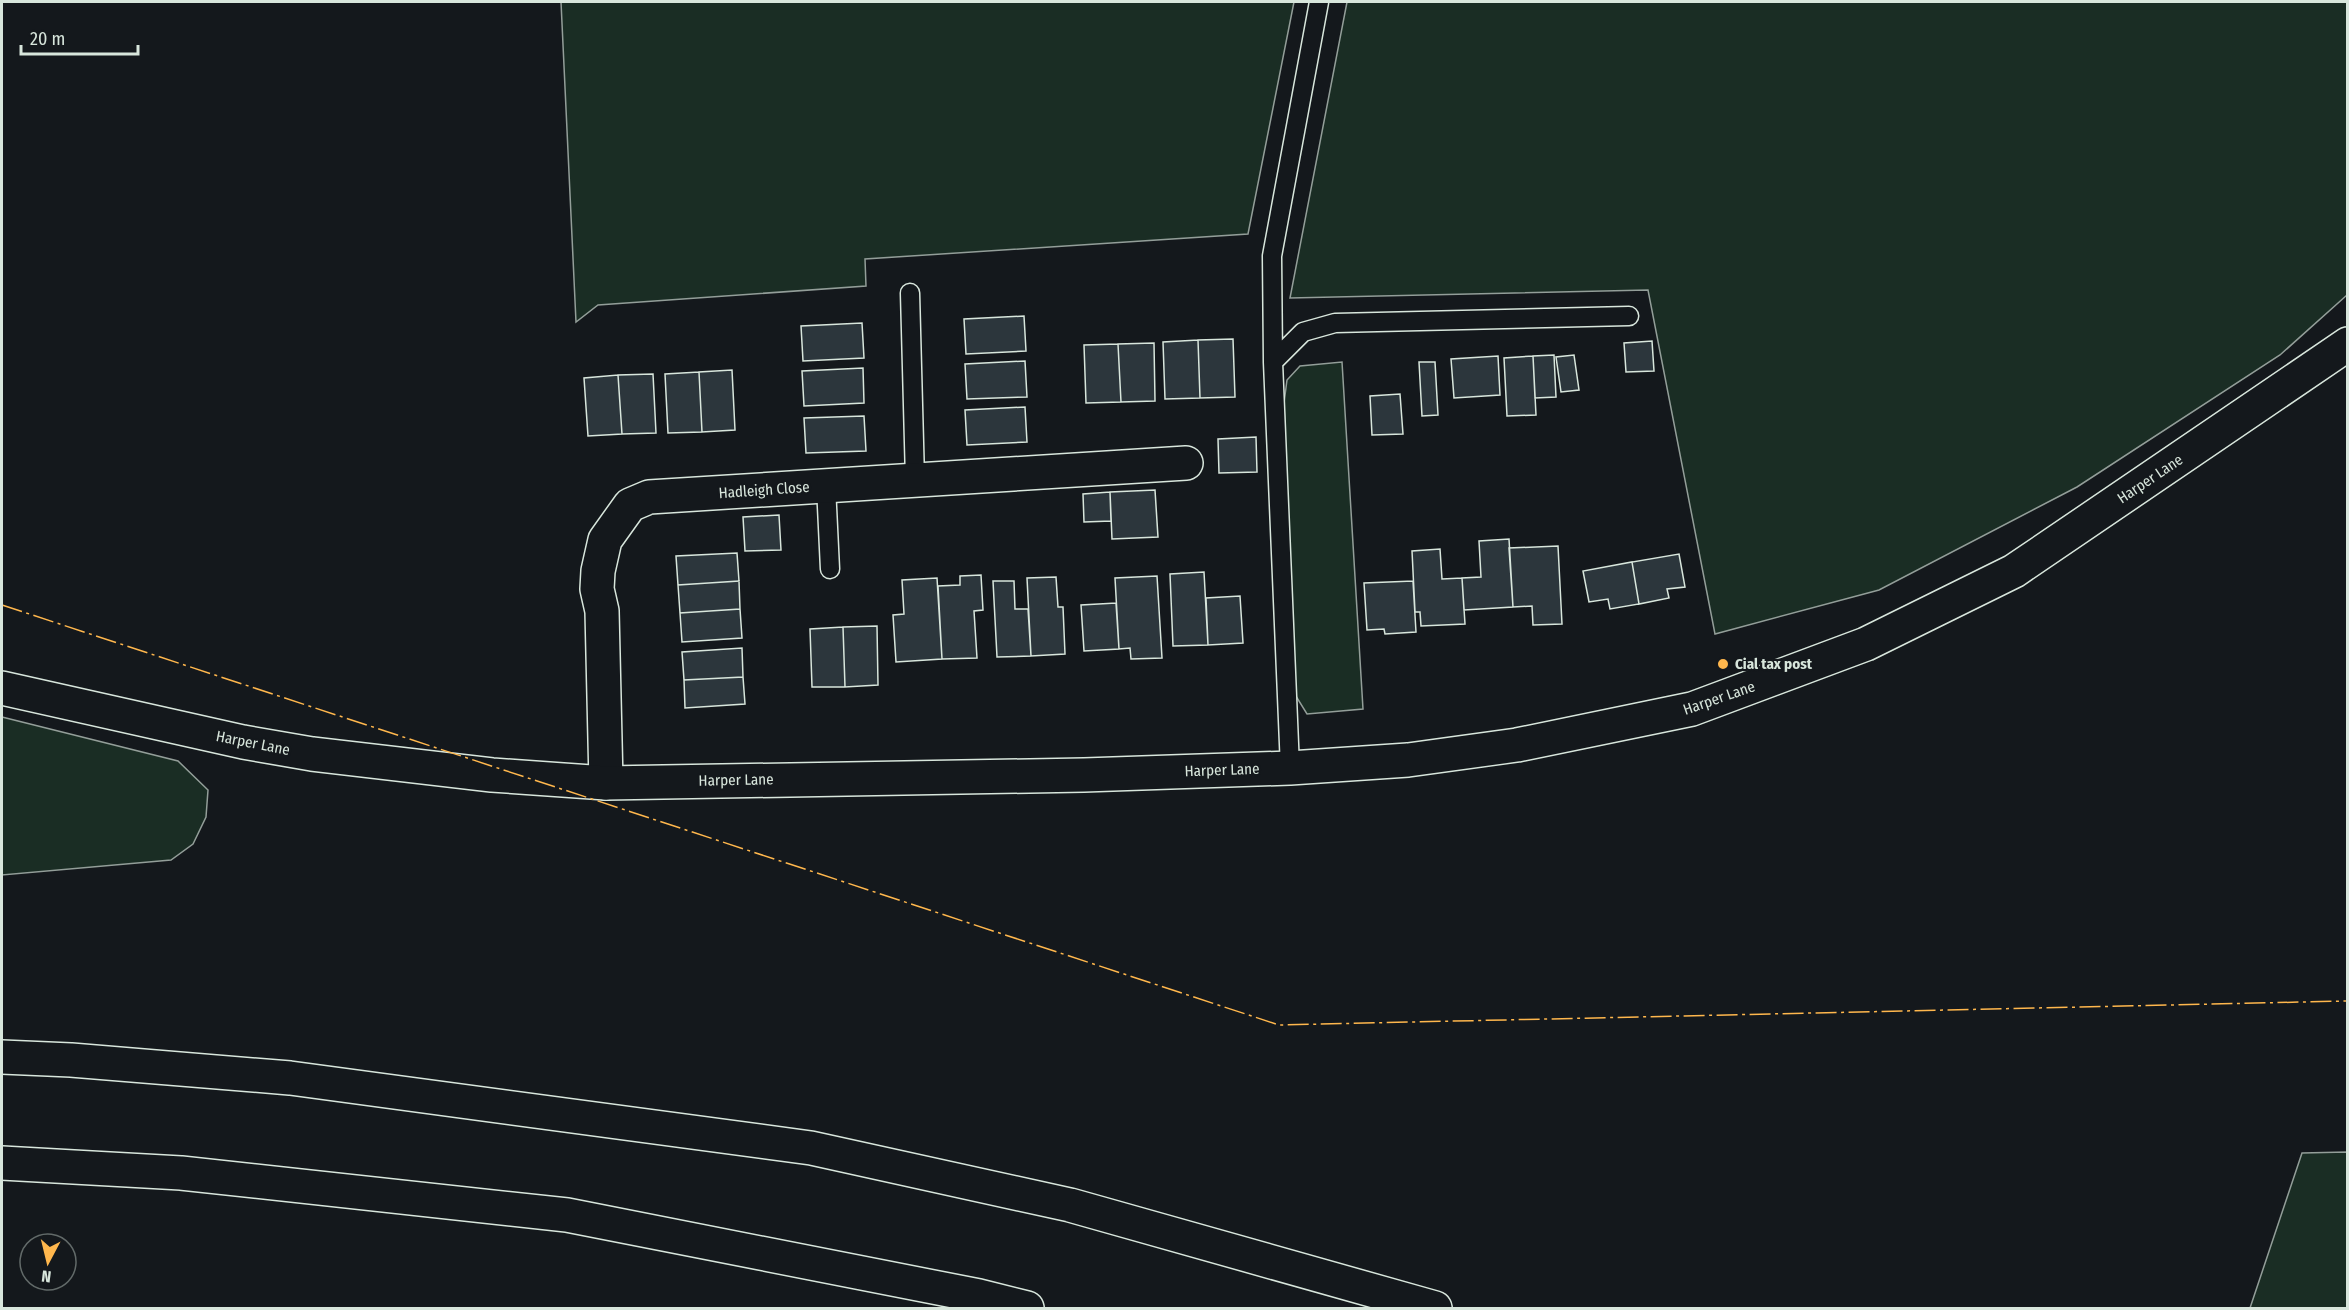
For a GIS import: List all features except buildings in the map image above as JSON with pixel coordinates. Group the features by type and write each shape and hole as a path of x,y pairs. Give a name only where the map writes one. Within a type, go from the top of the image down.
{"main road":[{"name":"Harper Lane","path":"2,688 243,742 312,754 492,775 606,783 1084,775 1290,768 1408,760 1517,745 1692,709 1866,644 2014,571 2348,344"},
{"name":"Hadleigh Close","path":"606,783 602,611 597,589 598,571 605,540 630,506 649,497 1186,463"},
{"path":"2,1057 290,1077 812,1148 1070,1205 1435,1308"},
{"path":"2,1163 181,1173 567,1215 979,1296 1027,1308"}],"lane":[{"path":"1290,768 1273,362 1272,256 1319,2"},
{"path":"909,293 915,480"},
{"path":"1273,362 1303,332 1335,323 1629,316"},
{"path":"825,486 830,569"}],"green space":[{"path":"561,2 1294,2 1248,234 865,259 866,286 598,305 576,322"},
{"path":"1347,2 2347,2 2347,295 2280,355 2077,487 1879,590 1715,634 1648,290 1290,298"},
{"path":"1342,362 1363,709 1307,714 1294,693 1284,403 1287,380 1300,366"},
{"path":"2,717 178,761 208,790 206,817 193,844 171,860 2,875"},
{"path":"2347,1152 2347,1308 2250,1308 2302,1153"}],"power":[{"path":"2,605 1279,1025 2348,1001"}],"place":[{"name":"Cial tax post","path":"1723,664"}]}
